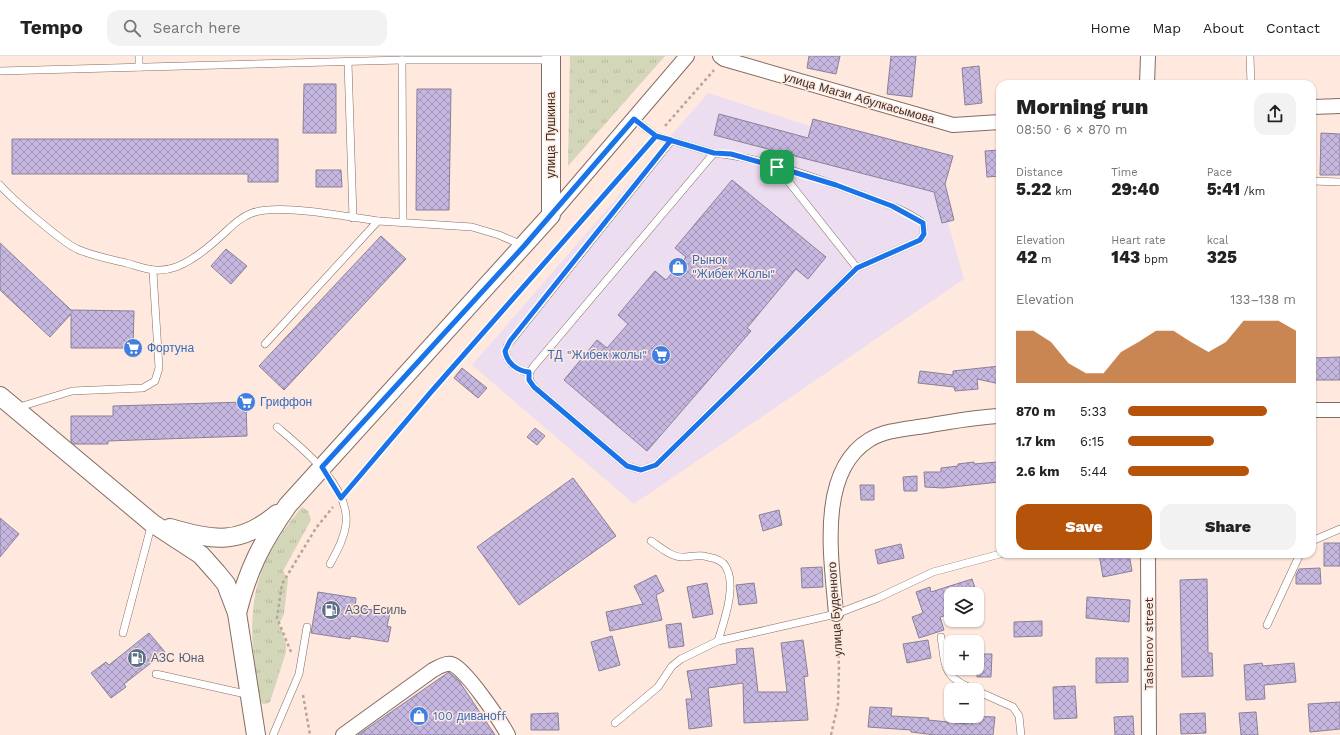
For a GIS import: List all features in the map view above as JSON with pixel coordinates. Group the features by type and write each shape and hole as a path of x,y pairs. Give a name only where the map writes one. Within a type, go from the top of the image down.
{"street":[{"path":"237,613 243,590 260,548 288,504 524,246 687,56"},
{"path":"1147,80 1148,56"},
{"name":"улица Пушкина","path":"551,58 551,215"},
{"name":"улица Магзи Абулкасымова","path":"722,58 953,125 996,122"},
{"path":"1316,107 1340,106"},
{"path":"0,396 152,523 201,556 217,572 226,584 237,613 256,735"},
{"path":"1316,410 1340,410"},
{"name":"улица Буденного","path":"836,614 831,545 831,515 837,483 843,467 854,453 868,440 886,433 972,418 996,416"},
{"path":"152,523 192,535 227,539 252,531 288,504"},
{"name":"Tashenov street","path":"1148,558 1149,735"},
{"path":"343,735 434,670 444,664 452,664 457,667 473,685 508,735"}],"lane":[{"path":"139,56 139,67"},
{"path":"234,56 234,64"},
{"path":"1250,56 1251,80"},
{"path":"0,71 234,64 298,60 348,62 551,58"},
{"path":"402,60 403,222"},
{"path":"348,62 353,218"},
{"path":"634,119 656,136 714,153 731,154 777,167 836,185 892,206 923,223 925,230 920,240 857,268 656,465 641,470 627,466 534,387 529,380 529,372 714,153"},
{"path":"529,372 518,370 506,357 505,351 507,346 671,140"},
{"path":"777,167 857,268"},
{"path":"1316,181 1340,182"},
{"path":"0,185 54,233 74,248 96,257 119,261 153,272 176,267 191,260 204,251 235,222 252,212 275,209 378,221 472,227 499,235 524,246"},
{"path":"265,344 378,221"},
{"path":"14,409 72,392 143,388 155,381 159,368 153,272"},
{"path":"277,427 322,467 341,498 346,524 341,543 330,564"},
{"path":"123,633 152,523"},
{"path":"1316,539 1340,529"},
{"path":"651,542 678,557 702,556 720,561 726,566 729,575 730,593 726,616 718,641"},
{"path":"615,723 658,686 672,666 681,659 718,641 836,614 878,598 933,572 996,555"},
{"path":"1267,625 1298,558"},
{"path":"274,735 299,674 308,627"},
{"path":"941,637 947,672 954,680 961,683"},
{"path":"156,674 250,695"},
{"path":"984,694 1013,707 1019,716 1021,735"}],"path":[{"path":"310,735 299,674 277,618 282,584 316,528 436,386 656,136 722,58"},
{"name":"улица Буденного","path":"831,735 838,704 839,667 836,614"}],"shaded area":[{"path":"708,93 932,166 964,279 634,504 472,365"}],"green space":[{"path":"570,56 665,56 568,166"},
{"path":"302,507 308,511 311,520 283,571 288,579 284,614 279,624 286,644 286,652 270,702 265,704 260,703 253,647 252,622 254,599 260,577 269,555 283,532"}],"building":[{"path":"809,56 840,56 836,74 807,68"},
{"path":"891,56 916,56 912,97 887,94"},
{"path":"979,66 982,103 965,105 962,68"},
{"path":"304,84 336,84 336,133 303,133"},
{"path":"417,89 451,89 449,210 416,210"},
{"path":"719,114 808,138 813,119 953,156 945,184 954,220 942,223 934,192 714,135"},
{"path":"1321,133 1340,134 1340,175 1320,175"},
{"path":"12,139 278,139 278,182 248,182 248,174 12,174"},
{"path":"996,150 996,176 987,177 985,151"},
{"path":"316,170 341,170 342,187 316,187"},
{"path":"732,180 826,257 808,279 796,269 747,328 751,331 647,451 564,380 597,340 607,348 628,324 618,315 655,271 666,280 686,257 675,248"},
{"path":"381,236 406,259 284,390 259,366"},
{"path":"0,243 71,310 134,311 133,348 71,348 71,314 50,337 0,290"},
{"path":"226,249 247,266 231,284 211,266"},
{"path":"1340,357 1340,380 1316,380 1316,358"},
{"path":"996,366 996,383 977,379 978,389 955,391 954,387 918,383 920,371 953,375 953,371"},
{"path":"462,368 487,388 478,398 454,378"},
{"path":"246,402 247,436 108,441 108,444 74,444 71,442 71,416 113,416 113,406"},
{"path":"535,428 545,436 537,445 527,437"},
{"path":"996,462 996,482 943,488 925,487 924,472 941,472 941,468 958,466 958,464"},
{"path":"917,476 917,491 904,491 903,477"},
{"path":"573,478 616,536 519,605 477,547"},
{"path":"860,485 874,485 874,500 861,500"},
{"path":"779,510 782,525 763,531 759,515"},
{"path":"0,518 19,534 0,557"},
{"path":"1324,543 1340,543 1340,566 1324,566"},
{"path":"901,544 904,558 878,564 875,550"},
{"path":"1100,558 1130,558 1132,571 1103,577"},
{"path":"822,567 823,587 802,588 801,568"},
{"path":"1320,568 1321,584 1296,584 1296,575 1299,569"},
{"path":"656,575 664,591 656,595 662,620 610,631 606,612 643,604 634,586"},
{"path":"972,579 975,587 947,587"},
{"path":"1207,579 1208,653 1212,653 1213,676 1182,677 1180,580"},
{"path":"707,583 713,614 693,618 687,587"},
{"path":"754,583 757,603 739,605 736,585"},
{"path":"930,587 931,592 944,588 944,616 940,617 944,630 919,638 912,617 923,613 916,592"},
{"path":"318,592 356,598 355,607 390,613 387,626 391,627 388,642 351,636 350,639 311,633"},
{"path":"1087,597 1130,600 1129,622 1086,618"},
{"path":"1042,621 1042,636 1014,637 1014,622"},
{"path":"681,623 684,646 669,648 666,625"},
{"path":"149,633 165,652 124,684 126,687 111,698 91,673 106,662 109,665"},
{"path":"612,636 620,665 599,671 591,642"},
{"path":"803,640 808,676 804,677 808,720 744,723 743,683 708,688 712,726 689,729 686,699 692,699 687,671 737,664 736,649 753,648 758,692 787,692 781,643"},
{"path":"928,640 931,658 907,663 903,644"},
{"path":"984,654 992,654 991,677 977,677 977,675 984,675"},
{"path":"1096,658 1128,658 1128,682 1096,683"},
{"path":"1262,663 1263,666 1294,663 1296,682 1264,685 1265,699 1246,700 1244,665"},
{"path":"449,672 459,681 495,735 358,735"},
{"path":"1075,686 1077,718 1054,719 1053,687"},
{"path":"1340,702 1340,729 1310,732 1308,704"},
{"path":"870,707 892,708 891,716 929,718 928,720 944,722 944,723 984,723 984,717 995,717 993,735 935,735 911,732 911,730 868,727"},
{"path":"1256,712 1258,735 1241,735 1239,713"},
{"path":"558,713 559,730 531,730 531,714"},
{"path":"1205,713 1206,733 1181,734 1180,714"},
{"path":"1133,716 1134,735 1115,735 1114,717"}],"place":[{"name":"Рынок \"Жибек Жолы\"","path":"678,267"},
{"name":"Фортуна","path":"133,348"},
{"name":"ТД \"Жибек жолы\"","path":"661,355"},
{"name":"Гриффон","path":"246,402"},
{"name":"АЗС Есиль","path":"331,610"},
{"name":"АЗС Юна","path":"137,658"},
{"name":"100 диваноff","path":"419,716"}],"route":[{"path":"777,167 731,154 714,153 671,140 656,136 431,392 341,498 322,467 410,373 524,246 634,119 656,136 671,140 510,341 505,351 506,357 518,370 522,372 529,372 529,380 534,387 627,466 641,470 656,465 857,268 923,238 925,230 923,223 892,206 836,185 777,167"}]}
